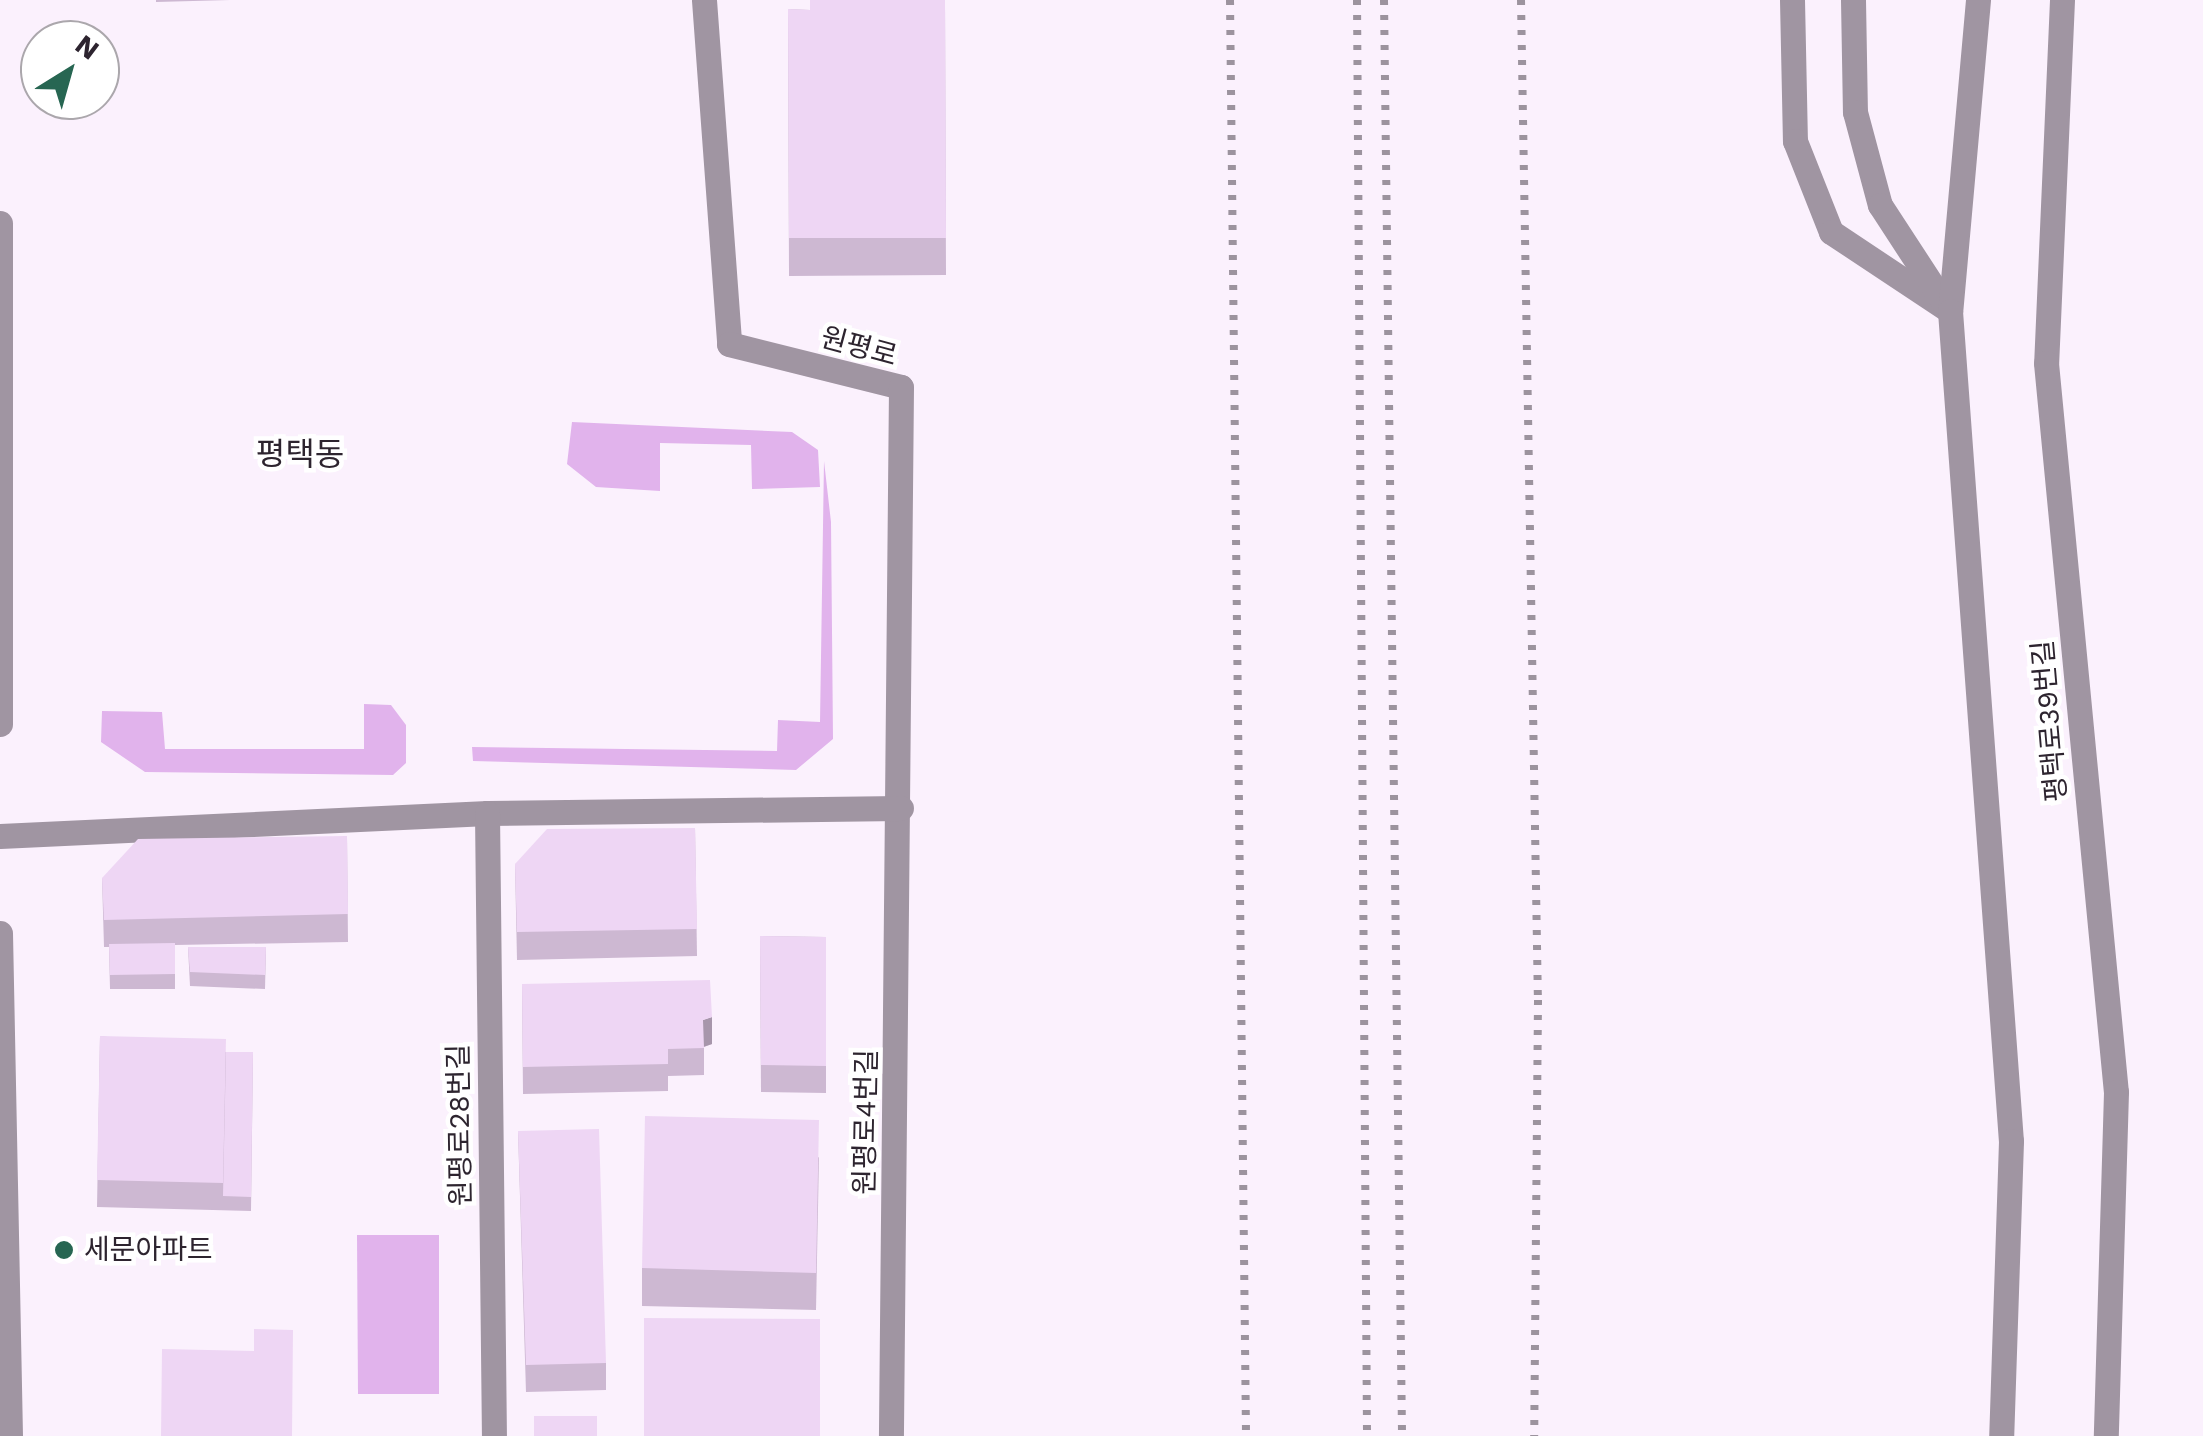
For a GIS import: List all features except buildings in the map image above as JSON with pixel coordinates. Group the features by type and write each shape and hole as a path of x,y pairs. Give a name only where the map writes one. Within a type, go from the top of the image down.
{"street":[{"name":"원평로","path":"704,0 729,344 901,388 901,808"},
{"path":"1792,0 1795,141 1831,232 1950,311"},
{"path":"1853,0 1856,112 1880,205 1950,311"},
{"path":"1978,0 1950,311 2010,1141 2000,1436"},
{"name":"평택로39번길","path":"2062,0 2046,363 2116,1092 2106,1436"},
{"path":"0,223 0,724"},
{"path":"0,836 487,813 901,808"},
{"name":"원평로4번길","path":"891,1436 901,808"},
{"name":"원평로28번길","path":"487,813 494,1436"},
{"path":"0,933 10,1436"}],"shaded area":[{"path":"572,422 792,432 818,450 820,487 752,489 751,445 660,443 660,491 596,487 567,464"},
{"path":"824,461 831,522 833,739 796,770 473,761 472,747 777,751 778,720 820,722"},
{"path":"364,704 391,705 406,725 406,763 393,775 145,772 101,742 102,711 162,712 165,749 364,749"},
{"path":"357,1235 439,1235 439,1394 358,1394"}],"railway":[{"path":"1230,0 1246,1436"},
{"path":"1357,0 1367,1436"},
{"path":"1384,0 1402,1436"},
{"path":"1521,0 1538,1000 1534,1436"}],"place":[{"name":"세문아파트","path":"64,1250"}],"district":[{"name":"평택동","path":"300,454"}]}
